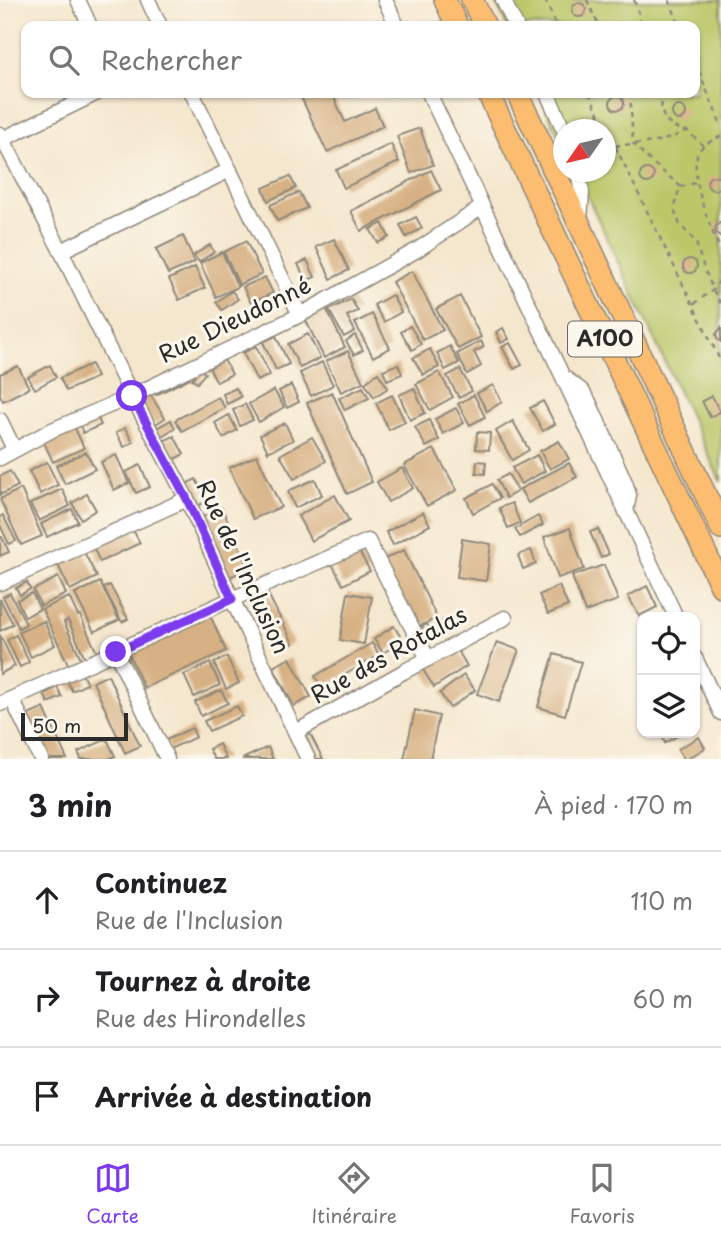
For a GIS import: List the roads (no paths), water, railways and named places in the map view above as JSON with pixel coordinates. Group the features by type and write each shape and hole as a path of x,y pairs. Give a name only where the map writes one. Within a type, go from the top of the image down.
{"highway":[{"path":"445,0 455,21"},
{"path":"472,0 482,21"},
{"name":"A100","path":"490,98 721,586"},
{"name":"A100","path":"519,98 721,528"}],"street":[{"path":"78,0 88,21"},
{"path":"148,0 158,21"},
{"path":"385,0 395,21"},
{"path":"503,0 514,21"},
{"path":"1,137 85,98"},
{"path":"194,98 300,315"},
{"path":"431,98 674,612"},
{"path":"549,98 559,119"},
{"name":"Rue de l'Inclusion","path":"1,137 187,499 308,759"},
{"path":"61,251 230,170"},
{"path":"579,223 582,192 580,182"},
{"name":"Rue Dieudonné","path":"0,458 52,430 132,396 300,315 418,250 482,207"},
{"path":"0,420 14,449"},
{"path":"0,583 187,499"},
{"path":"41,759 6,701 368,541 428,659"},
{"name":"Rue des Rotalas","path":"296,732 505,618"},
{"path":"116,652 167,759"},
{"path":"700,669 721,713"}]}
